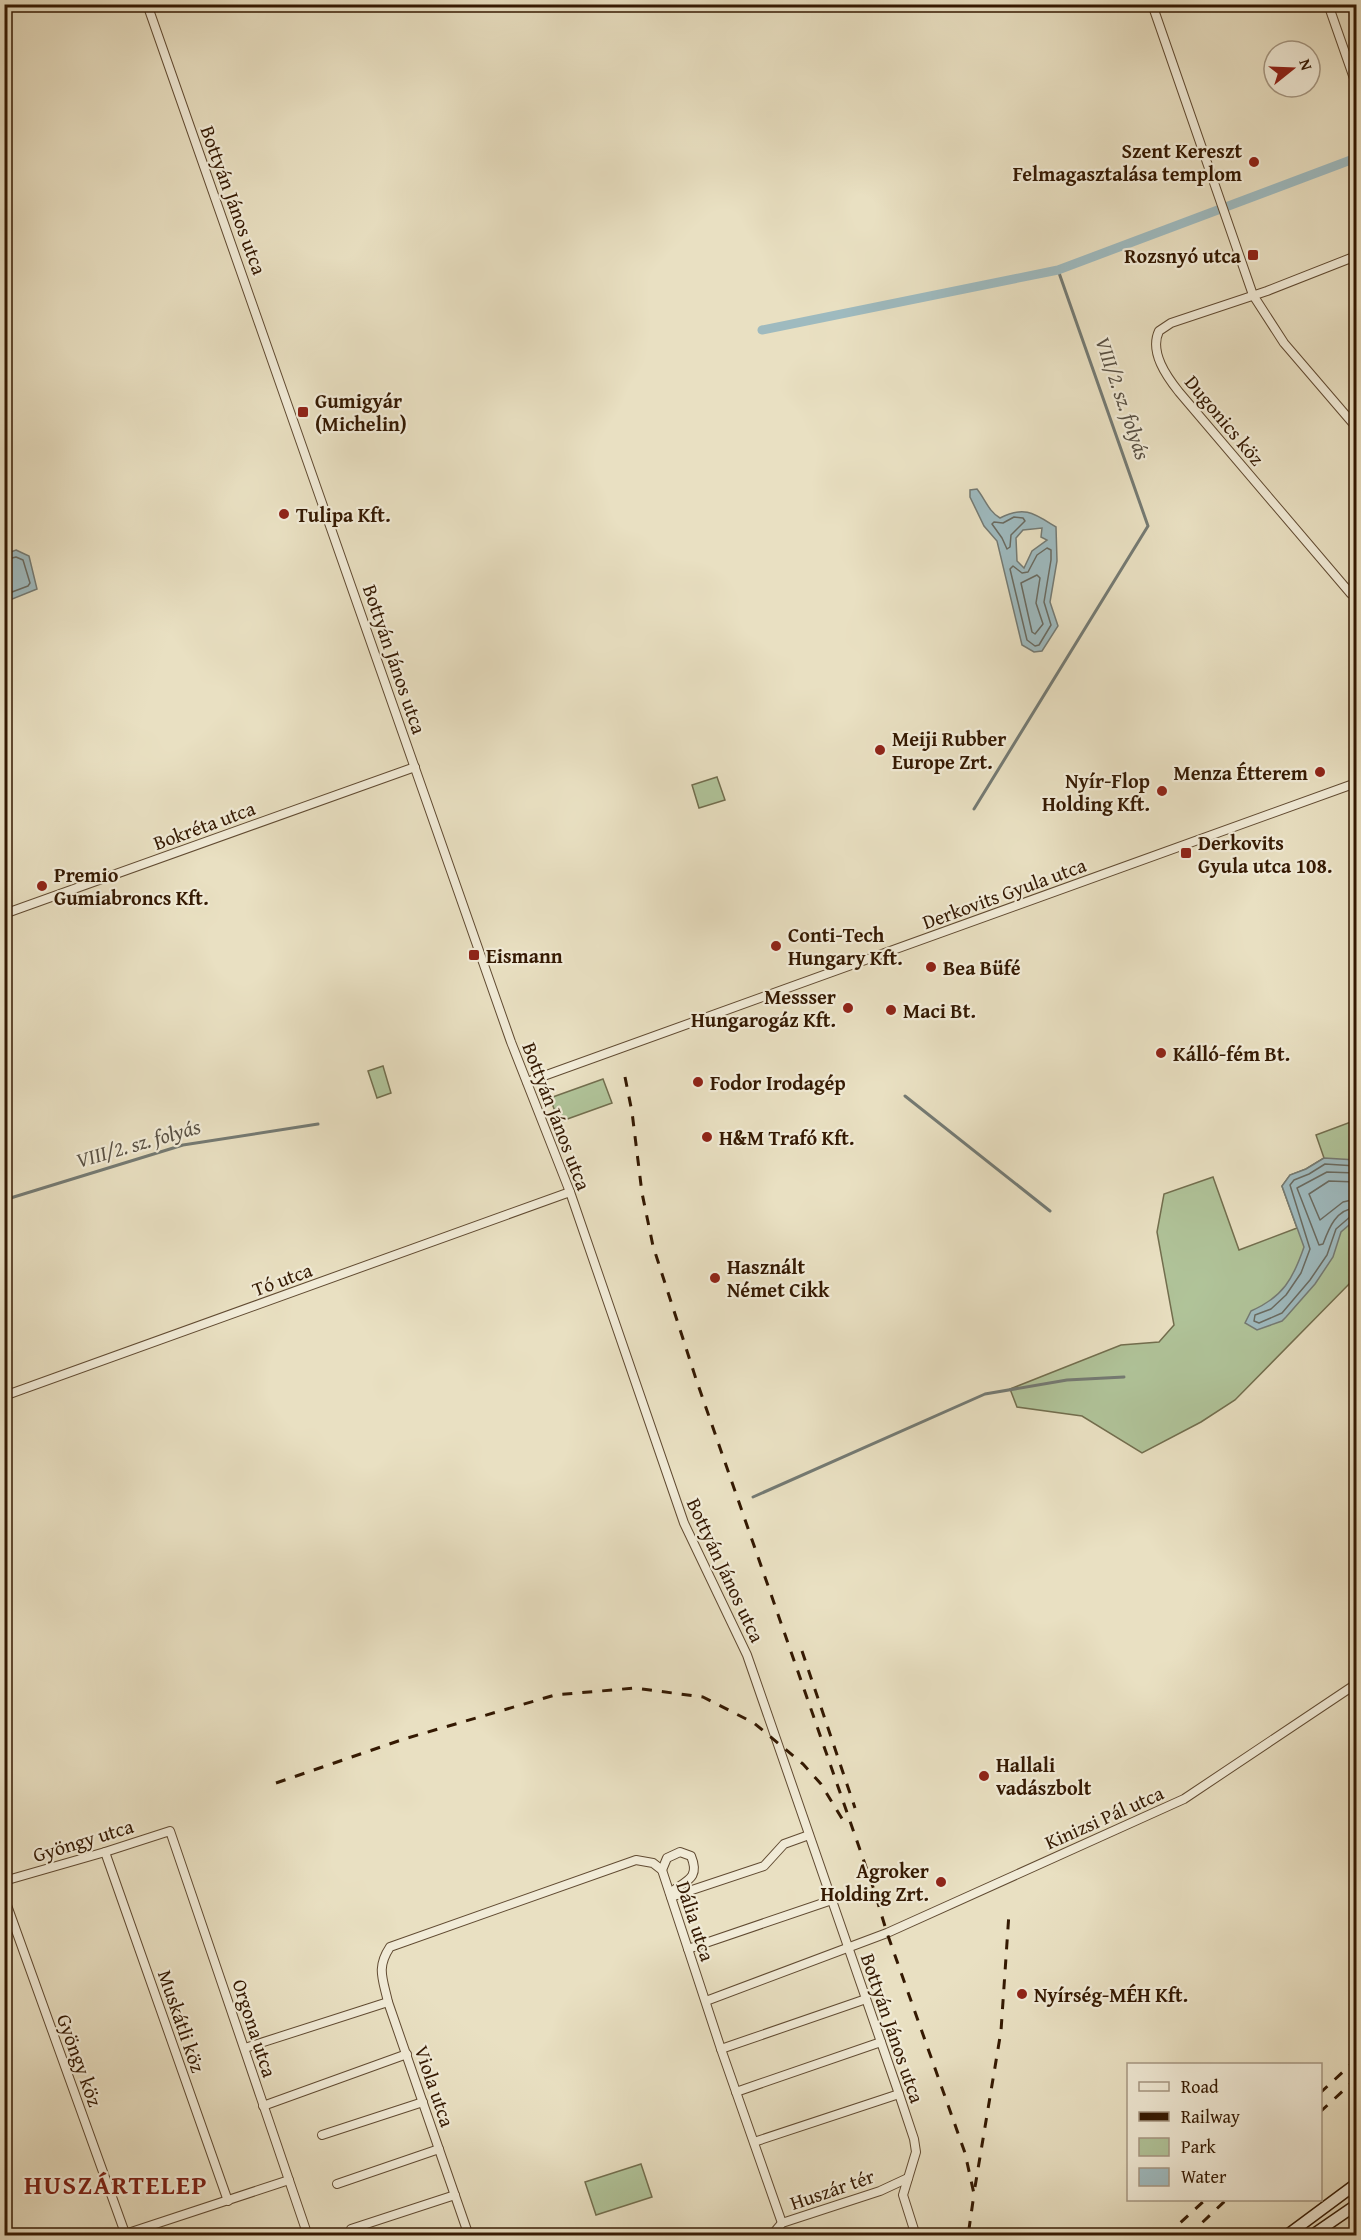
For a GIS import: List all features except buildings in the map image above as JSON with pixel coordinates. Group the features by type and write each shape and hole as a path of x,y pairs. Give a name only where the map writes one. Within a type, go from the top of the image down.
{"main road":[{"path":"1286,2235 1356,2184"},
{"path":"1311,2235 1356,2205"}],"street":[{"name":"Bottyán János utca","path":"147,4 527,1082 570,1192 684,1523 747,1655 899,2094 916,2152 903,2195 916,2235"},
{"path":"1152,4 1253,295 1284,342 1356,426"},
{"path":"1328,4 1355,73 1356,84"},
{"path":"1253,295 1356,256"},
{"name":"Dugonics köz","path":"1253,295 1163,327 1156,336 1156,342 1165,374 1351,594 1356,594"},
{"name":"Bokréta utca","path":"4,914 415,767"},
{"name":"Derkovits Gyula utca","path":"527,1082 1356,783"},
{"name":"Tó utca","path":"4,1396 570,1192"},
{"name":"Kinizsi Pál utca","path":"706,2001 894,1930 1184,1799 1356,1684"},
{"name":"Gyöngy utca","path":"4,1881 170,1831"},
{"name":"Orgona utca","path":"170,1831 308,2235"},
{"path":"670,1895 764,1866 784,1844 809,1835"},
{"path":"662,1870 667,1858 680,1851 691,1856 694,1864 693,1874 688,1881 670,1895"},
{"name":"Muskátli köz","path":"105,1852 228,2201"},
{"name":"Dália utca","path":"390,1947 636,1860 654,1863 662,1870 782,2223"},
{"name":"Gyöngy köz","path":"4,1897 122,2234"},
{"path":"688,1949 832,1900"},
{"name":"Viola utca","path":"390,1947 383,1958 380,1970 388,2002 468,2235"},
{"path":"721,2049 866,1999"},
{"path":"244,2048 388,2002"},
{"path":"736,2092 881,2042"},
{"path":"263,2106 407,2054"},
{"path":"754,2142 899,2094"},
{"path":"322,2135 423,2102"},
{"path":"337,2184 439,2149"},
{"name":"Huszár tér","path":"771,2235 782,2223 880,2191 908,2178"},
{"path":"122,2234 289,2180"},
{"path":"351,2229 455,2195"}],"green space":[{"path":"717,777 725,800 699,808 692,785"},
{"path":"383,1066 391,1093 377,1098 368,1071"},
{"path":"603,1079 612,1103 559,1122 550,1098"},
{"path":"1356,1120 1356,1277 1235,1400 1201,1422 1142,1453 1082,1416 1017,1407 1010,1389 1121,1345 1159,1342 1174,1325 1157,1232 1164,1194 1213,1177 1239,1250 1297,1228 1282,1186 1290,1175 1324,1158 1316,1135"},
{"path":"641,2164 652,2197 596,2215 585,2182"}],"water":[{"path":"977,489 990,509 1000,518 1016,512 1030,513 1056,527 1057,561 1050,602 1058,626 1042,651 1034,652 1022,645 997,541 984,526 970,497 970,490","holes":["1042,528 1041,537 1047,540 1032,551 1024,568 1017,561 1016,538 1023,530"]},
{"path":"16,550 29,556 37,589 5,602 5,554"},
{"path":"1324,1158 1356,1160 1356,1219 1341,1232 1333,1257 1315,1284 1286,1317 1282,1321 1257,1330 1245,1323 1251,1311 1271,1300 1285,1286 1296,1269 1304,1247 1282,1186 1290,1175"}],"waterway":[{"name":"VIII/2. sz. folyás","path":"762,330 1058,270 1356,158"},
{"name":"VIII/2. sz. folyás","path":"974,809 1148,526 1058,270"},
{"path":"905,1096 1050,1211"},
{"name":"VIII/2. sz. folyás","path":"4,1200 183,1145 318,1124"},
{"path":"753,1497 985,1394 1067,1380 1124,1377"}],"railway":[{"path":"625,1077 632,1112 642,1193 653,1246 696,1379 965,2153 974,2194 968,2236"},
{"path":"802,1651 855,1808"},
{"path":"276,1783 404,1739 555,1695 635,1688 703,1697 754,1723 803,1764 821,1784 847,1827"},
{"path":"975,2187 1001,2031 1009,1913"},
{"path":"1322,2091 1356,2060"},
{"path":"1322,2110 1356,2079"},
{"path":"1166,2236 1204,2201"},
{"path":"1188,2236 1225,2201"}],"place":[{"name":"Szent Kereszt Felmagasztalása templom","path":"1254,162"},
{"name":"Rozsnyó utca","path":"1253,255"},
{"name":"Gumigyár (Michelin)","path":"303,412"},
{"name":"Tulipa Kft.","path":"284,514"},
{"name":"Meiji Rubber Europe Zrt.","path":"880,750"},
{"name":"Menza Étterem","path":"1320,772"},
{"name":"Nyír-Flop Holding Kft.","path":"1162,791"},
{"name":"Derkovits Gyula utca 108.","path":"1186,853"},
{"name":"Premio Gumiabroncs Kft.","path":"42,886"},
{"name":"Conti-Tech Hungary Kft.","path":"776,946"},
{"name":"Eismann","path":"474,955"},
{"name":"Bea Büfé","path":"931,967"},
{"name":"Messser Hungarogáz Kft.","path":"848,1008"},
{"name":"Maci Bt.","path":"891,1010"},
{"name":"Kálló-fém Bt.","path":"1161,1053"},
{"name":"Fodor Irodagép","path":"698,1082"},
{"name":"H&M Trafó Kft.","path":"707,1137"},
{"name":"Használt Német Cikk","path":"715,1278"},
{"name":"Hallali vadászbolt","path":"984,1776"},
{"name":"Agroker Holding Zrt.","path":"941,1882"},
{"name":"Nyírség-MÉH Kft.","path":"1022,1994"}],"district":[{"name":"HUSZÁRTELEP","path":"116,2184"}]}
